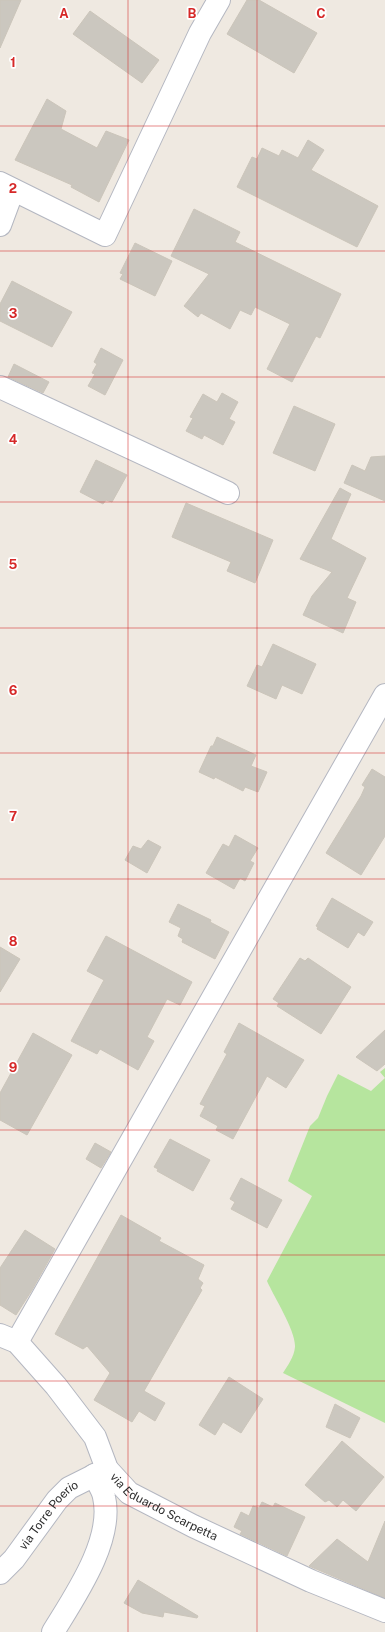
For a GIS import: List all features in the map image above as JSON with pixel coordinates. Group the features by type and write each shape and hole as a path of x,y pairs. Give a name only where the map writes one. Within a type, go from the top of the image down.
{"street":[{"path":"0,225 6,186 105,235 200,33 219,0"},
{"path":"0,387 228,493"},
{"path":"9,1338 385,695"},
{"name":"via Eduardo Scarpetta","path":"9,1338 56,1386 95,1437 100,1472 129,1493 193,1526 311,1581 385,1611"},
{"path":"53,1632 79,1589 100,1546 106,1520 100,1472"},
{"name":"via Torre Poerio","path":"0,1573 14,1559 57,1500 69,1488 100,1472"}],"green space":[{"path":"385,1068 385,1078 380,1072"},
{"path":"338,1074 371,1091 385,1078 385,1423 283,1373 293,1354 295,1347 294,1340 288,1323 267,1281 312,1196 288,1181 310,1126 318,1118"}],"building":[{"path":"0,0 21,0 0,48"},
{"path":"247,0 259,0 317,33 294,73 227,34"},
{"path":"90,11 159,60 142,83 73,34"},
{"path":"47,99 66,111 61,129 97,148 106,131 129,140 99,202 71,187 72,185 15,160"},
{"path":"308,140 324,150 311,170 378,206 357,247 237,187 252,157 257,159 262,148 279,156 282,150 298,158"},
{"path":"194,209 240,232 235,242 341,294 320,338 316,336 292,382 267,369 290,324 255,307 251,315 240,310 230,329 201,313 198,317 184,306 209,274 171,256"},
{"path":"135,243 172,261 155,296 120,279 123,274 120,273"},
{"path":"12,281 72,312 52,347 0,321 0,304"},
{"path":"101,348 123,360 105,395 88,386 95,374 92,373 97,364 94,362"},
{"path":"14,364 49,382 43,393 8,377"},
{"path":"222,393 238,402 229,419 235,422 223,445 204,435 202,439 186,431 193,418 190,417 203,394 217,402"},
{"path":"294,406 335,424 315,471 273,453"},
{"path":"385,456 385,501 344,483 352,465 365,471 371,457"},
{"path":"96,460 127,475 112,502 106,500 103,504 80,492"},
{"path":"340,488 351,494 331,539 366,558 347,598 356,602 343,633 303,615 312,596 332,572 300,559"},
{"path":"186,503 273,540 255,583 227,571 231,562 172,537"},
{"path":"273,644 316,664 302,694 282,685 276,699 247,686 257,665 262,667"},
{"path":"217,737 256,755 251,766 267,772 258,792 245,787 243,791 215,777 214,779 199,772 211,746 213,746"},
{"path":"372,769 385,777 385,836 361,875 326,853 361,796 365,787 362,785"},
{"path":"235,835 258,848 250,861 254,863 245,881 240,878 234,889 206,873 223,844 229,847"},
{"path":"148,840 161,847 147,873 125,860 133,846 141,849"},
{"path":"332,898 373,922 364,936 358,932 348,948 317,929 318,927 316,926"},
{"path":"178,904 211,920 210,922 229,932 215,959 182,942 183,939 178,936 181,928 169,922"},
{"path":"106,936 192,982 180,1005 167,999 147,1037 154,1041 138,1070 100,1049 97,1054 71,1041 104,980 87,971"},
{"path":"0,947 20,959 0,992"},
{"path":"300,958 305,961 308,958 351,987 321,1034 277,1006 279,1003 273,999"},
{"path":"239,1023 304,1060 286,1088 267,1076 233,1139 216,1130 218,1126 200,1116 205,1106 200,1104 227,1054 224,1052"},
{"path":"385,1030 385,1064 377,1071 356,1057"},
{"path":"33,1033 72,1055 27,1135 0,1120 0,1093"},
{"path":"170,1139 210,1160 193,1191 157,1171 158,1169 154,1167"},
{"path":"95,1143 111,1152 101,1168 86,1159"},
{"path":"241,1178 282,1200 267,1228 231,1209 235,1202 230,1199"},
{"path":"121,1215 161,1238 159,1241 204,1265 198,1279 203,1283 200,1288 202,1290 144,1391 165,1403 155,1421 139,1411 132,1422 94,1400 110,1373 87,1346 83,1349 55,1334"},
{"path":"25,1230 55,1249 16,1315 0,1305 0,1268"},
{"path":"229,1377 263,1399 241,1433 223,1422 215,1435 199,1425"},
{"path":"335,1404 360,1418 350,1438 326,1427"},
{"path":"342,1441 384,1477 356,1511 343,1500 337,1507 329,1500 325,1502 305,1485"},
{"path":"262,1502 273,1507 275,1503 305,1517 287,1556 240,1534 242,1531 234,1527 241,1512 249,1516 253,1506 259,1508"},
{"path":"385,1521 385,1598 309,1566 337,1539 368,1562"},
{"path":"138,1580 198,1616 197,1618 164,1612 163,1617 142,1613 124,1603"}]}
